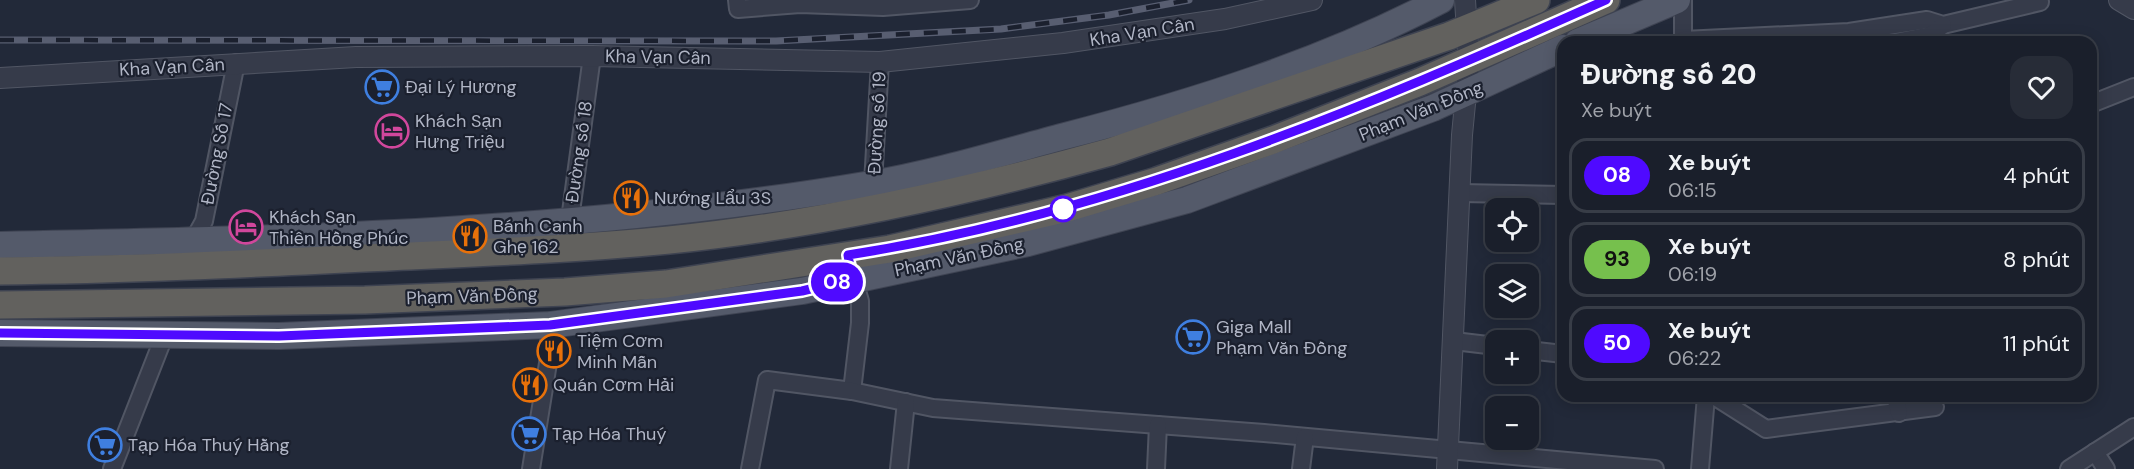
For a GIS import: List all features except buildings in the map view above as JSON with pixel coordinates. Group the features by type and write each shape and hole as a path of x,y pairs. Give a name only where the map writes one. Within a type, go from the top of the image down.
{"highway":[{"path":"0,271 185,268 568,236 671,240 832,216 1057,167 1121,148 1468,28 1536,0"},
{"name":"Phạm Văn Đồng","path":"0,305 365,300 565,292 850,267 890,249 1067,208 1157,181 1273,140 1470,62 1606,0"}],"main road":[{"path":"0,245 411,234 568,236 686,211 873,183 1098,128 1231,87 1363,38 1441,0"},
{"path":"1592,36 1677,0"},
{"name":"Phạm Văn Đồng","path":"0,333 279,336 550,325 802,291 850,267 1028,243 1186,200 1468,93 1557,51"},
{"path":"1273,140 1284,164"},
{"path":"185,268 193,241"},
{"path":"165,334 178,303"}],"street":[{"path":"738,4 883,7 970,0"},
{"name":"Kha Vạn Cân","path":"0,78 357,57 592,56 880,62 1074,42 1225,19 1312,0"},
{"path":"1448,460 1462,135 1470,62 1465,0"},
{"path":"1683,0 1683,36"},
{"path":"2119,0 2134,9"},
{"path":"1931,36 1943,25 2040,2"},
{"path":"1855,36 1927,20 1943,25"},
{"name":"Đường số 18","path":"568,236 592,56"},
{"name":"Đường số 19","path":"873,183 880,62"},
{"name":"Đường Số 17","path":"193,241 204,221 236,63"},
{"path":"2097,102 2133,88"},
{"path":"1461,193 1557,195"},
{"path":"850,267 860,301 860,323 852,391"},
{"path":"531,469 548,363 550,325"},
{"path":"112,469 165,334"},
{"path":"1454,341 1485,345"},
{"path":"1539,351 1557,353"},
{"path":"750,469 767,380 852,391 933,408 1305,437 1448,460 1655,469"},
{"path":"899,469 906,402"},
{"path":"1700,469 1706,402"},
{"path":"1723,402 1766,429 1935,407"},
{"path":"1896,402 1899,413"},
{"path":"1156,469 1158,425"},
{"path":"2069,469 2134,427"},
{"path":"1301,469 1305,437"},
{"path":"2095,452 2106,469"}],"railway":[{"path":"0,40 776,41 1001,29 1109,15 1189,0"}],"bus line":[{"name":"08","path":"0,333 279,336 550,325 802,291 852,279 848,255 890,249 1067,208 1157,181 1273,140 1470,62 1606,0"}],"place":[{"name":"Đại Lý Hương","path":"382,87"},
{"name":"Khách Sạn Hưng Triệu","path":"392,131"},
{"name":"Nướng Lẩu 3S","path":"631,198"},
{"name":"Khách Sạn Thiên Hồng Phúc","path":"246,227"},
{"name":"Bánh Canh Ghẹ 162","path":"470,236"},
{"name":"Giga Mall Phạm Văn Đồng","path":"1193,337"},
{"name":"Tiệm Cơm Minh Mẫn","path":"554,351"},
{"name":"Quán Cơm Hải","path":"530,385"},
{"name":"Tạp Hóa Thuý","path":"529,434"},
{"name":"Tạp Hóa Thuý Hằng","path":"105,445"}]}
